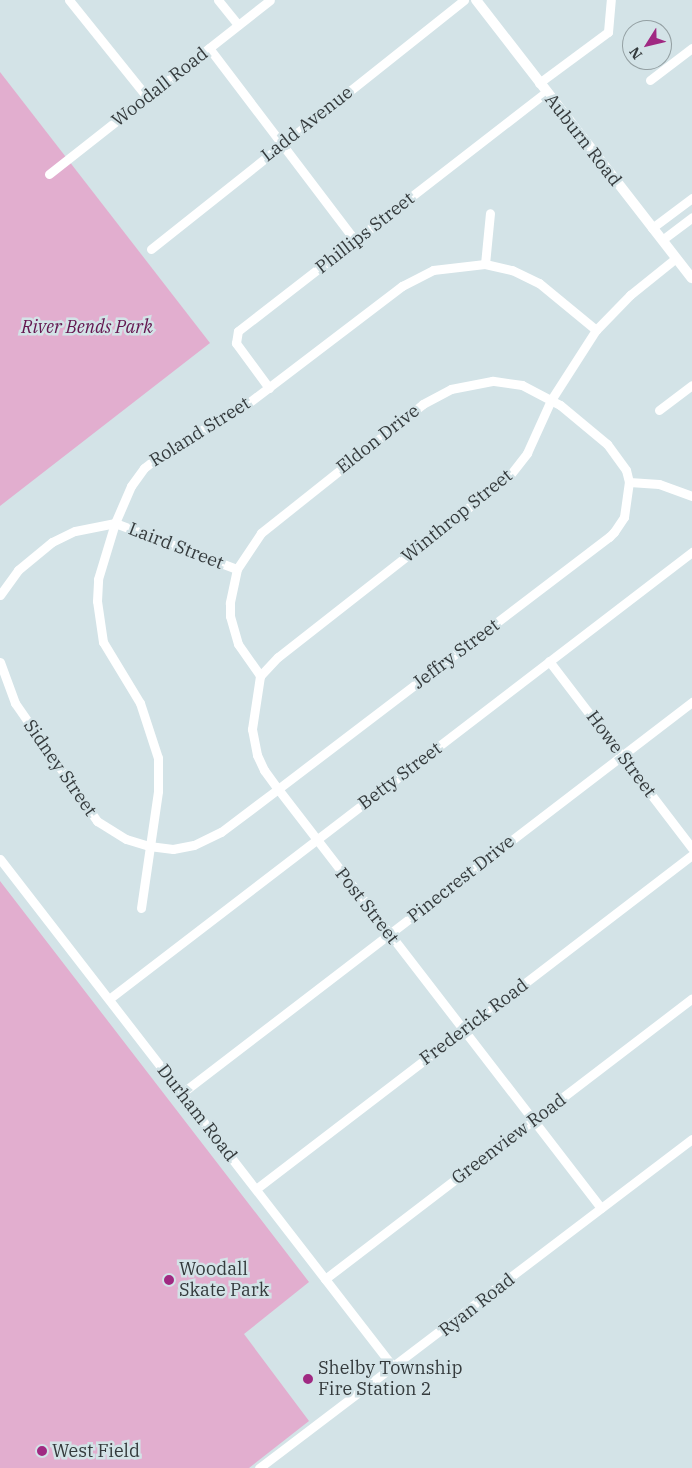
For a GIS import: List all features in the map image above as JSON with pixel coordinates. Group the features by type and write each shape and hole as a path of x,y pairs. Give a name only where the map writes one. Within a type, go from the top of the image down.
{"main road":[{"name":"Auburn Road","path":"476,0 539,84 692,278"}],"street":[{"path":"69,0 147,97"},
{"path":"218,0 238,25"},
{"name":"Woodall Road","path":"49,174 270,0"},
{"name":"Ladd Avenue","path":"151,249 464,0"},
{"path":"539,84 608,32 611,0"},
{"path":"210,48 355,240"},
{"path":"650,80 692,48"},
{"name":"Phillips Street","path":"269,388 236,343 238,331 546,92"},
{"path":"652,228 692,198"},
{"path":"485,264 490,213"},
{"path":"662,240 692,217"},
{"name":"Winthrop Street","path":"260,676 278,657 510,475 532,444 551,400 596,330 630,295 676,258"},
{"name":"Roland Street","path":"141,908 159,774 155,740 140,703 109,656 99,620 98,578 115,523 131,486 144,468 269,388 414,278 446,267 485,264 512,270 539,283 596,330"},
{"name":"Eldon Drive","path":"237,569 253,541 272,523 437,395 473,382 503,381 531,388 551,400"},
{"path":"659,410 692,385"},
{"path":"551,400 612,449 626,470 629,482 659,484 692,496"},
{"name":"Jeffry Street","path":"150,846 173,848 203,842 278,789 608,537 624,517 629,482"},
{"path":"0,595 18,570 52,542 75,531 115,523"},
{"name":"Laird Street","path":"115,523 237,569"},
{"name":"Betty Street","path":"109,999 692,552"},
{"path":"237,569 230,602 233,630 250,666 260,676"},
{"name":"Sidney Street","path":"0,662 15,703 88,810 110,830 150,846"},
{"name":"Howe Street","path":"549,662 692,848"},
{"name":"Post Street","path":"260,676 253,710 254,745 264,770 601,1208"},
{"name":"Pinecrest Drive","path":"182,1093 692,702"},
{"name":"Frederick Road","path":"256,1189 692,855"},
{"name":"Durham Road","path":"0,858 394,1368"},
{"name":"Greenview Road","path":"325,1279 692,998"},
{"name":"Ryan Road","path":"259,1468 394,1368 692,1139"}],"green space":[{"name":"River Bends Park","path":"0,72 210,343 0,506"},
{"path":"0,881 309,1282 244,1334 309,1421 249,1468 0,1468"}],"place":[{"name":"Woodall Skate Park","path":"169,1280"},
{"name":"Shelby Township Fire Station 2","path":"308,1379"},
{"name":"West Field","path":"42,1451"}]}
